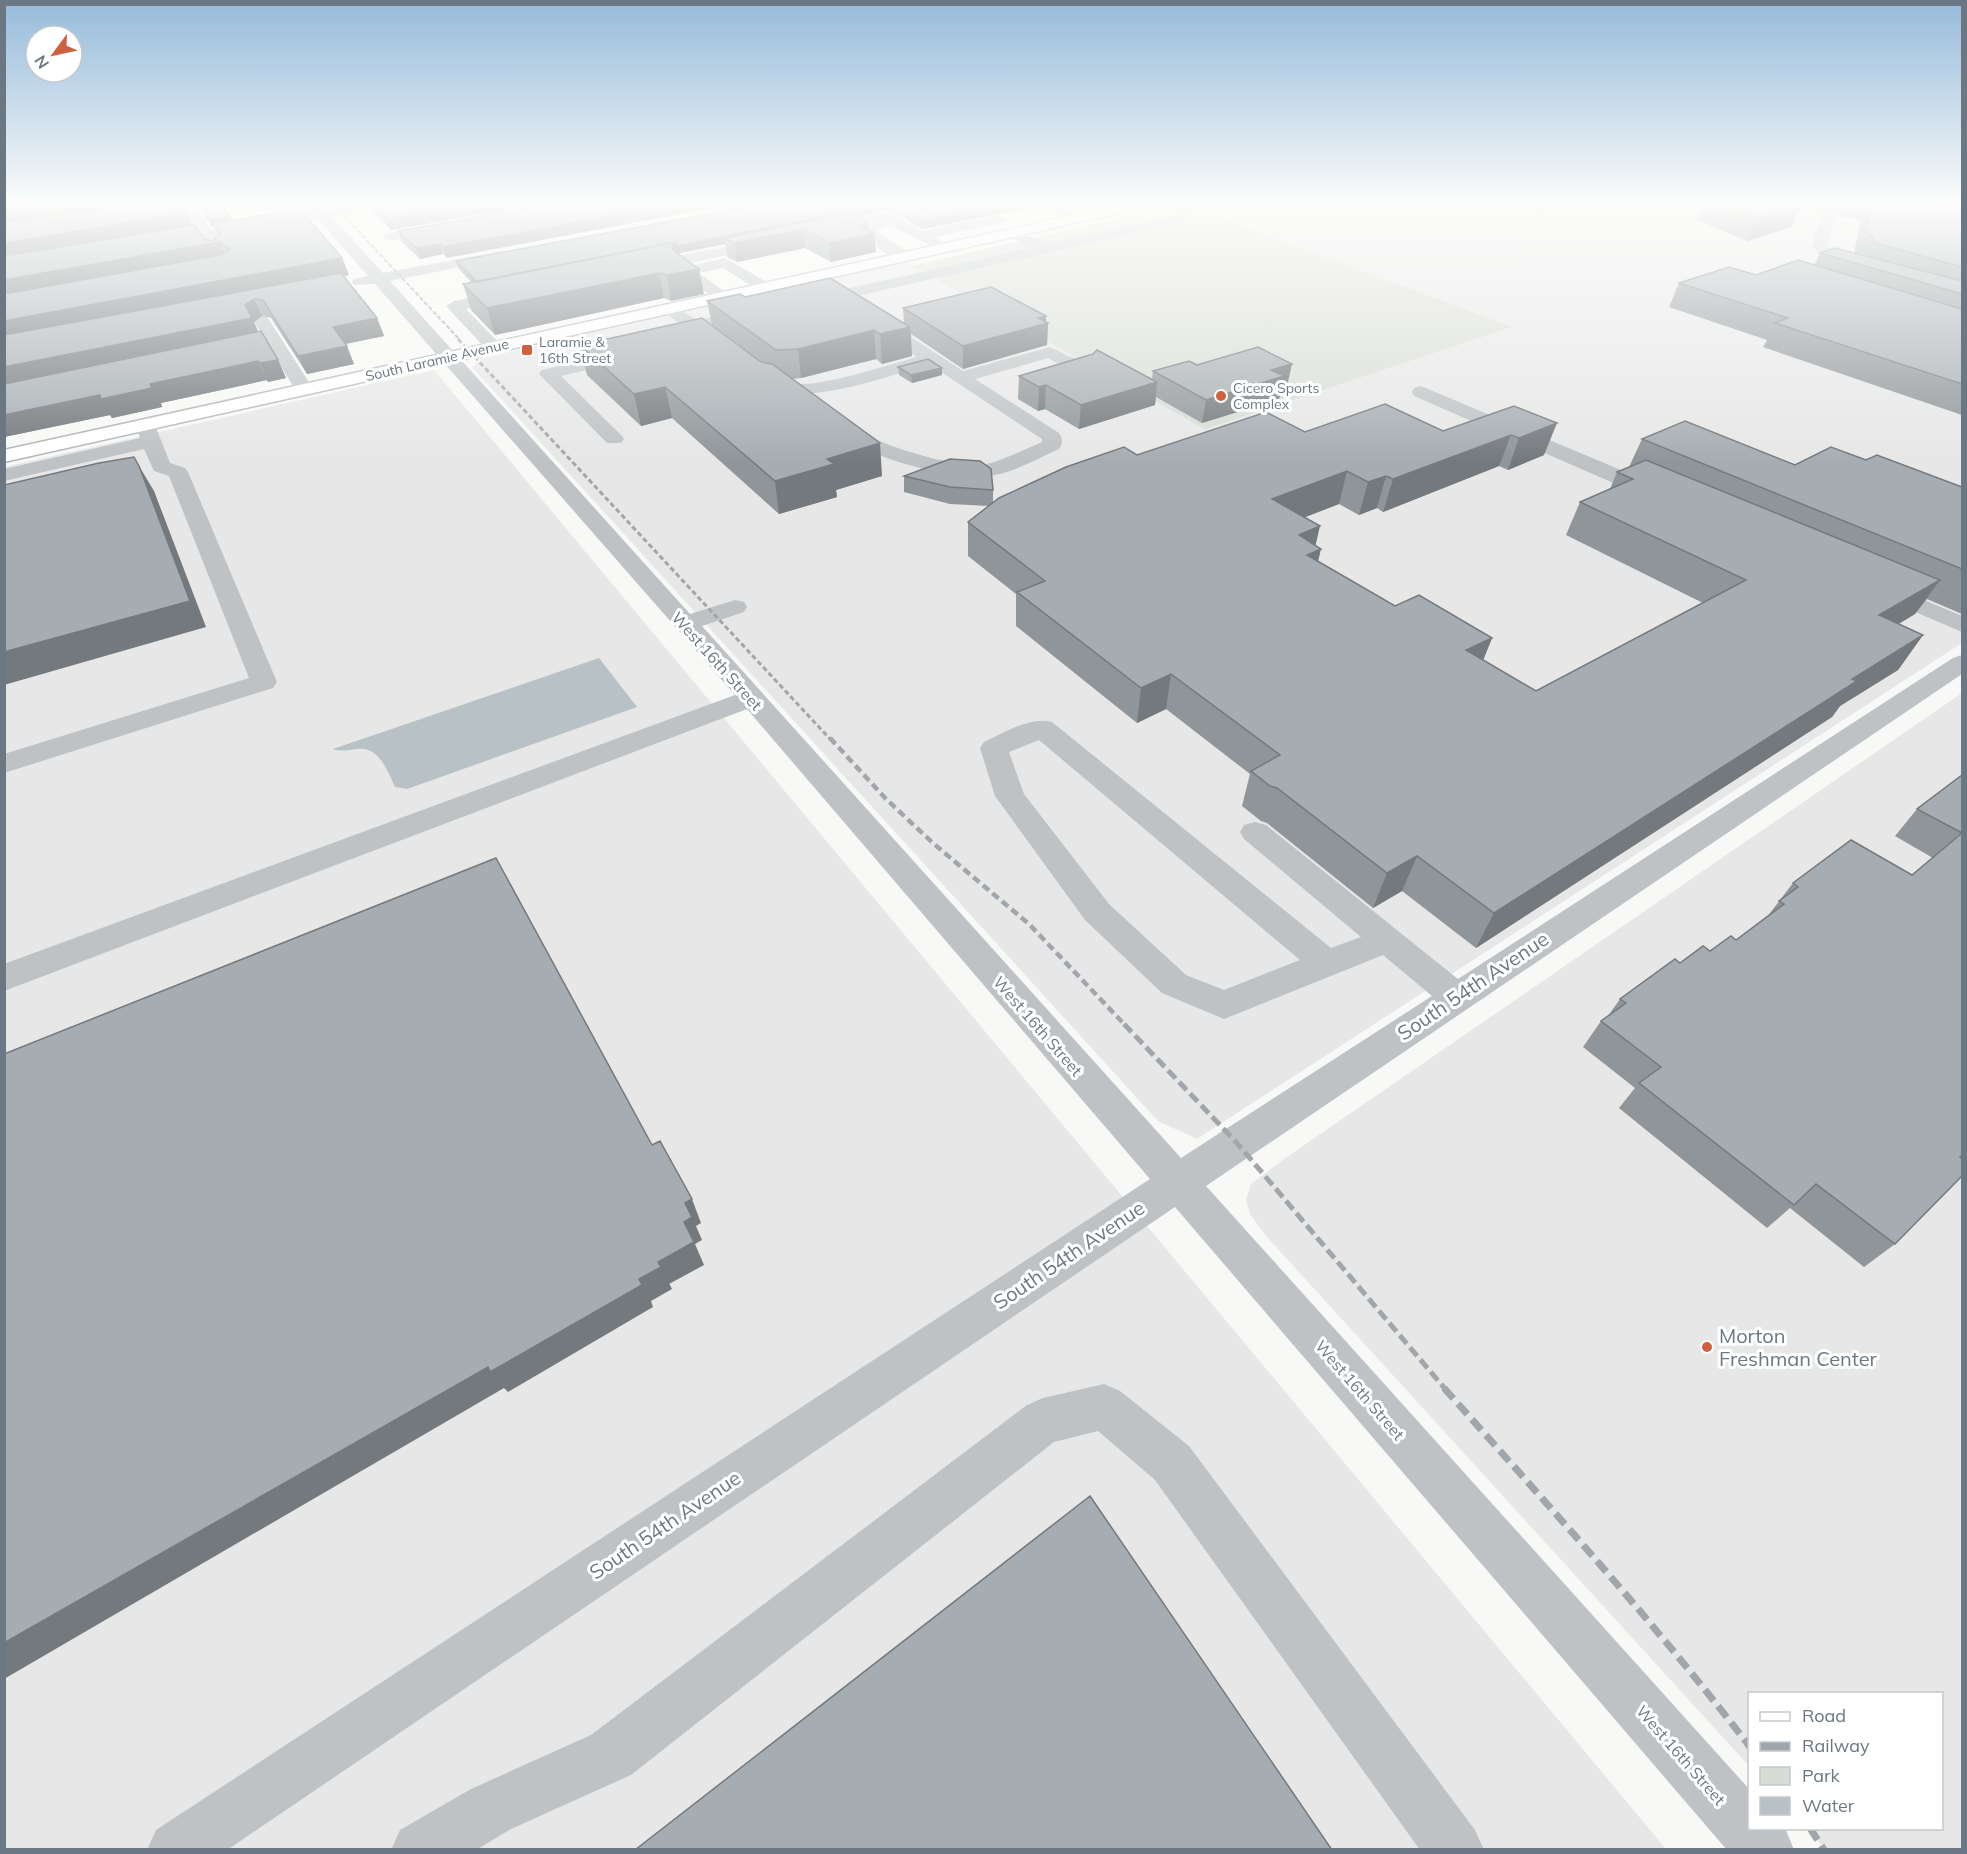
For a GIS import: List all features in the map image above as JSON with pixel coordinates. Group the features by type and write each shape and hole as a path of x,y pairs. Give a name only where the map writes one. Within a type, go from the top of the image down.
{"main road":[{"name":"South Laramie Avenue","path":"4,456 148,433 305,390 764,289"}],"street":[{"path":"239,289 250,302 305,390"},
{"name":"West 16th Street","path":"387,289 752,698 1176,1183 1765,1850"},
{"path":"692,334 761,312 726,297 713,289"},
{"path":"792,388 866,443 926,463 971,470 993,468 1052,445 1052,437 824,289"},
{"path":"790,306 869,289"},
{"path":"495,348 454,306 532,290"},
{"path":"857,310 878,304"},
{"path":"661,311 692,334 711,340"},
{"path":"879,324 901,318"},
{"path":"204,356 275,341"},
{"path":"614,439 548,374 646,351"},
{"path":"962,377 1050,352 1085,371 1044,383"},
{"path":"748,379 774,387 792,388 865,376 932,358"},
{"path":"993,398 1013,392"},
{"path":"1421,392 1585,464 1681,503"},
{"path":"4,475 148,433 151,469 178,472 264,682 4,764"},
{"path":"1863,582 1962,625"},
{"path":"684,624 735,607"},
{"name":"South 54th Avenue","path":"176,1850 1176,1183 1962,663"},
{"path":"4,978 752,698"},
{"path":"1326,963 1042,728 994,748 1010,796 1097,912 1174,984 1224,1005 1386,939"},
{"path":"1255,832 1457,997"},
{"path":"420,1850 491,1809 610,1755 1043,1421 1104,1407 1172,1463 1455,1850"}],"shaded area":[{"path":"788,289 1962,289 1962,643 1197,1139 1158,1121 472,367 483,358"},
{"path":"434,370 1666,1849 5,1849 4,467"},
{"name":"Morton Freshman Center","path":"1962,693 1962,1849 1826,1849 1807,1830 1943,1830 1943,1692 1748,1692 1748,1765 1267,1237 1250,1214 1246,1199 1251,1184 1284,1159"}],"green space":[{"name":"Cicero Sports Complex","path":"952,289 1409,289 1512,327 1205,429"}],"water":[{"path":"599,658 637,707 407,789 395,787 381,760 371,751 333,749"}],"building":[{"path":"34,289 178,289 4,321 4,294"},
{"path":"257,289 353,289 377,318 333,327 347,346 298,356 263,300 254,299 245,305 252,318 4,367 4,335"},
{"path":"468,289 583,289 487,308"},
{"path":"783,289 847,289 910,327 880,334 874,330 798,349 776,350 707,301 740,294 745,297"},
{"path":"985,289 994,289 1046,316 1038,318 1048,323 963,346 903,308"},
{"path":"1696,289 1893,289 1962,309 1962,384 1775,323 1788,318"},
{"path":"1943,289 1962,289 1962,294"},
{"path":"702,318 761,362 772,364 880,443 827,459 834,464 775,481 665,387 634,394 580,345"},
{"path":"261,331 278,360 260,363 258,361 150,384 152,388 101,399 100,395 4,415 4,384"},
{"path":"1258,347 1292,364 1271,370 1284,376 1206,400 1153,371 1189,361 1197,365"},
{"path":"1097,350 1157,382 1081,405 1046,385 1039,387 1019,376 1093,354"},
{"path":"928,359 942,368 911,375 898,367"},
{"path":"1385,404 1443,431 1514,406 1557,423 1519,438 1511,435 1393,479 1386,476 1368,482 1347,471 1272,499 1320,526 1299,535 1321,549 1307,555 1395,606 1419,595 1492,638 1466,650 1536,691 1746,580 1580,502 1633,479 1617,472 1646,460 1940,580 1879,615 1923,635 1852,679 1857,681 1494,913 1417,856 1387,873 1277,788 1270,786 1251,771 1280,755 1171,674 1141,688 1017,592 1045,581 968,522 999,498 1066,467 1124,447 1137,455 1266,412 1305,432"},
{"path":"1685,421 1795,465 1831,447 1866,460 1877,455 1962,487 1962,569 1642,439"},
{"path":"134,457 190,601 4,652 4,485"},
{"path":"950,459 980,461 991,469 993,490 950,487 904,476"},
{"path":"1962,775 1962,833 1917,809"},
{"path":"1962,833 1962,1155 1960,1157 1962,1176 1895,1244 1816,1184 1794,1205 1639,1083 1661,1067 1601,1021 1626,1003 1620,999 1675,959 1680,963 1703,946 1710,951 1731,936 1736,940 1784,904 1779,901 1798,887 1793,883 1851,840 1912,875"},
{"path":"496,858 652,1145 660,1141 692,1199 685,1203 692,1217 684,1222 694,1242 658,1262 661,1267 639,1279 642,1285 490,1372 488,1367 4,1643 4,1054"},
{"path":"1090,1496 1332,1850 635,1850"}],"railway":[{"path":"412,289 460,340"},
{"path":"458,339 831,740"},
{"path":"830,738 886,799 934,844 1029,924 1125,1025"},
{"path":"1124,1024 1237,1143 1446,1390"},
{"path":"1444,1388 1639,1610 1748,1744"},
{"path":"1811,1830 1824,1850"}],"place":[{"name":"Laramie & 16th Street","path":"527,350"},
{"name":"Cicero Sports Complex","path":"1221,396"},
{"name":"Morton Freshman Center","path":"1707,1347"}]}
